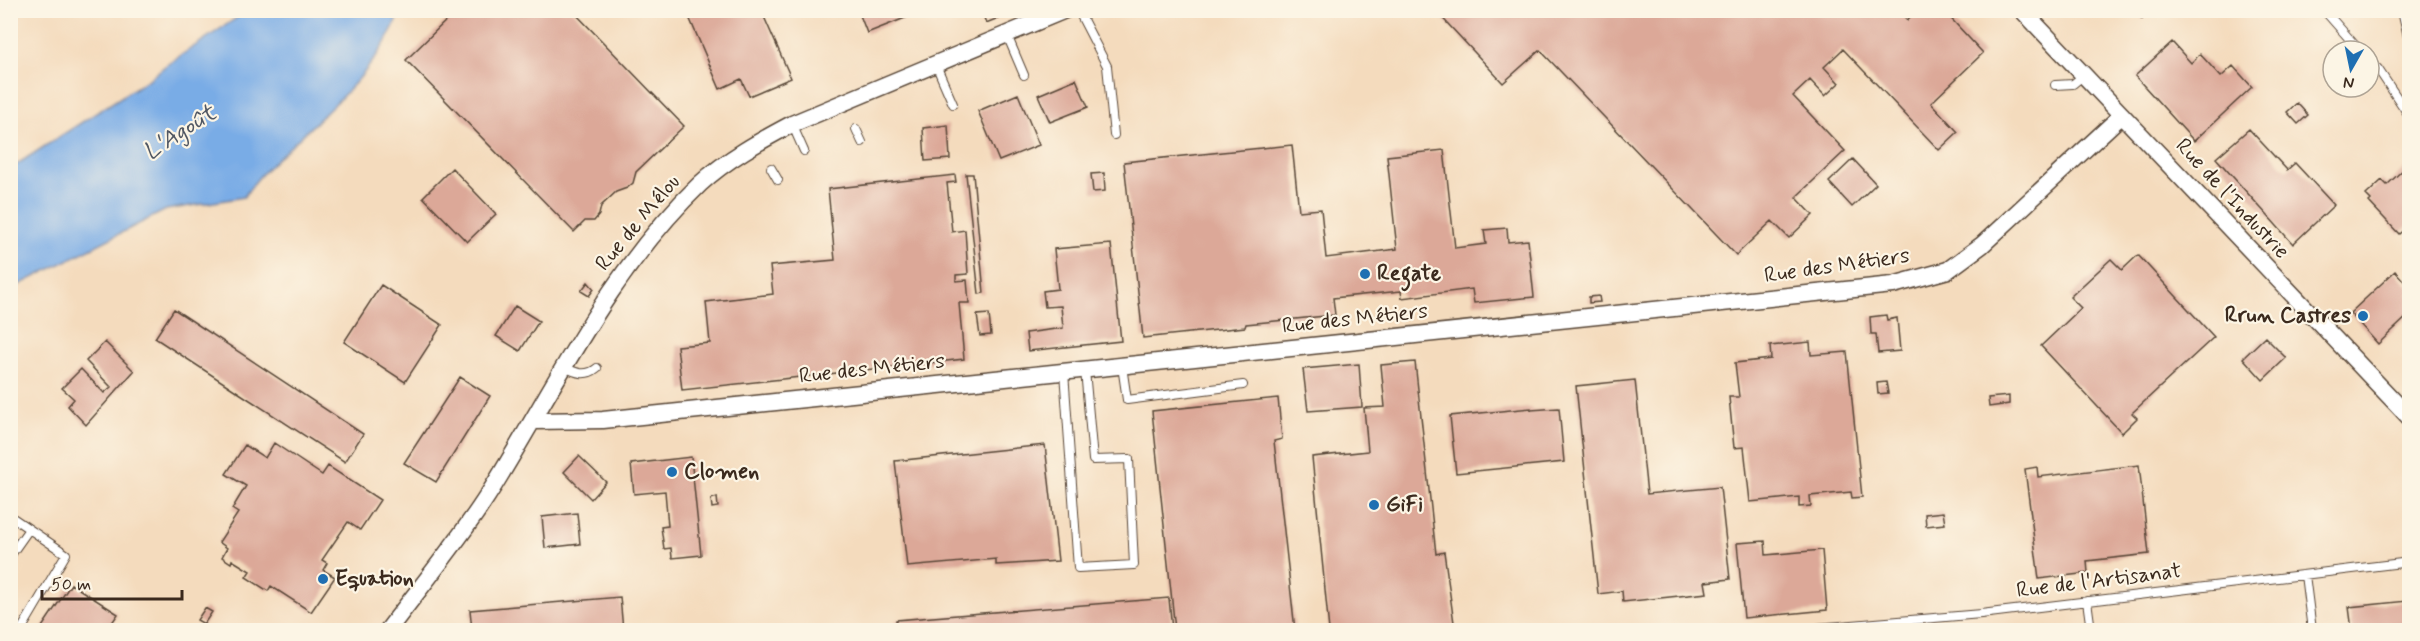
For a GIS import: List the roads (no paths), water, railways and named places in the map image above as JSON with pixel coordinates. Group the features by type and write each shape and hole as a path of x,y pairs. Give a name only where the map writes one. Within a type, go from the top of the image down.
{"street":[{"name":"Rue de Mélou","path":"388,630 474,516 533,421 595,313 625,269 701,183 753,145 792,124 1065,10"},
{"name":"Rue de l'Industrie","path":"2022,10 2409,418"},
{"name":"Rue des Métiers","path":"533,421 585,422 1893,285 1948,270 1982,245 2122,115"}],"lane":[{"path":"1078,10 1107,66 1114,135"},
{"path":"2324,10 2349,39"},
{"path":"2402,10 2409,46"},
{"path":"1008,34 1024,75"},
{"path":"936,64 953,104"},
{"path":"2409,69 2409,82"},
{"path":"2381,74 2409,117"},
{"path":"2055,85 2073,84 2084,75"},
{"path":"792,124 804,151"},
{"path":"856,129 862,142"},
{"path":"771,168 778,180"},
{"path":"1122,366 1127,400 1243,385"},
{"path":"564,367 575,373 586,374 597,368"},
{"path":"1064,372 1078,567 1134,565 1129,459 1093,460 1085,370"},
{"path":"10,516 66,555 21,630"},
{"path":"10,556 29,529"},
{"name":"Rue de l'Artisanat","path":"1793,630 1981,614 2409,562"},
{"path":"2305,575 2312,630"},
{"path":"2088,601 2091,630"}],"water":[{"name":"L'Agoût","path":"247,11 400,11 391,32 368,68 339,100 266,170 244,197 166,210 11,289 11,168 149,79"}],"place":[{"name":"Regate","path":"1365,274"},
{"name":"Rrun Castres","path":"2363,316"},
{"name":"Clomen","path":"672,472"},
{"name":"GiFi","path":"1374,505"},
{"name":"Equation","path":"323,579"}]}
